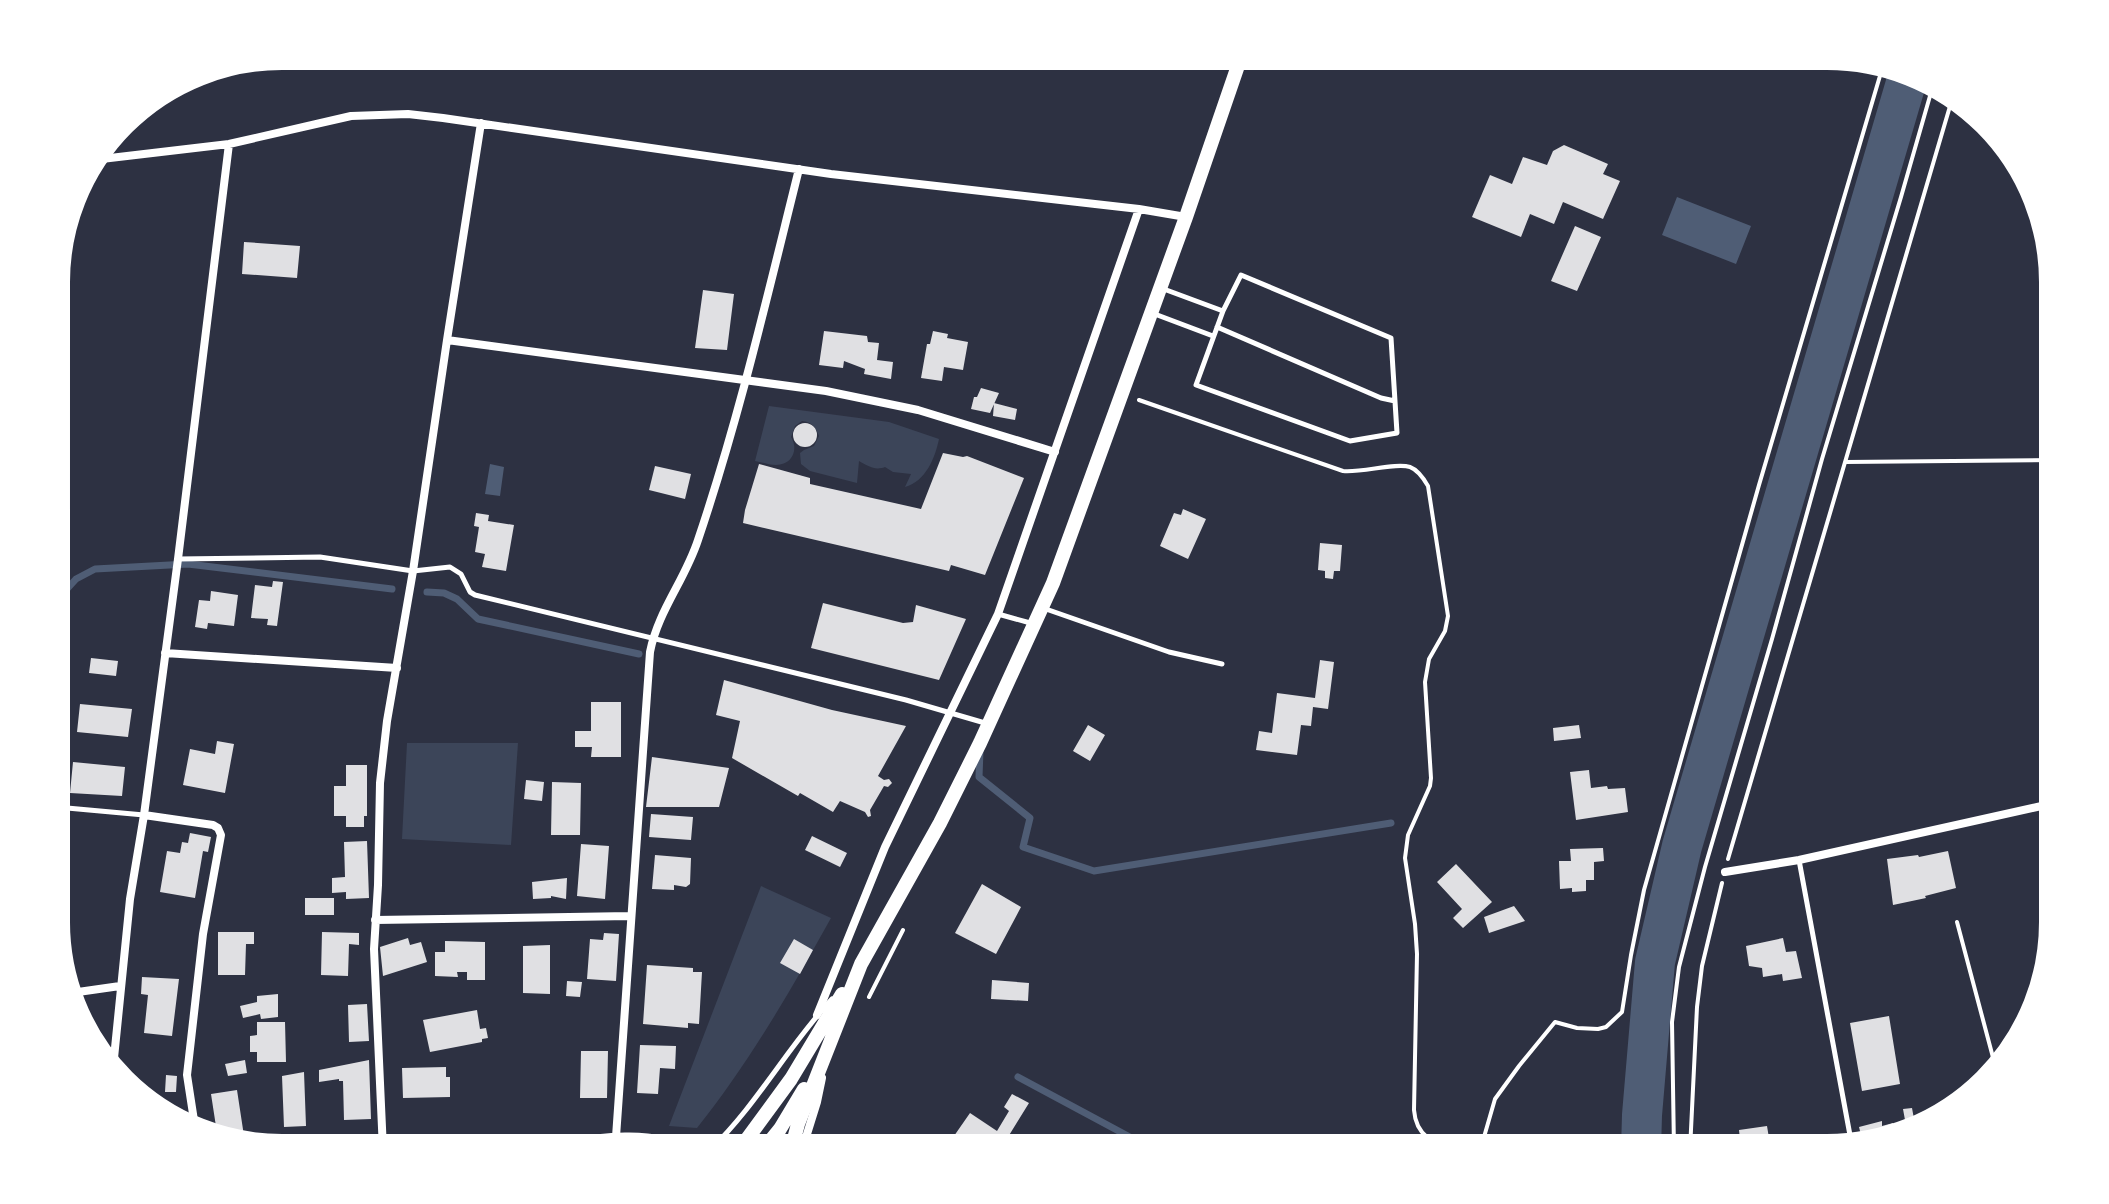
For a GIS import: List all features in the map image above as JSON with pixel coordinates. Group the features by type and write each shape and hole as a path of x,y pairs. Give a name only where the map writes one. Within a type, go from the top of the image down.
{"street":[{"path":"749,1136 791,1079 861,964 940,823 990,724 1042,608 1152,313 1237,68"},
{"path":"108,158 229,144 351,116 408,114 799,169 1186,217"},
{"path":"382,1136 374,949 380,783 387,721 481,123"},
{"path":"114,1054 130,899 178,559 229,144"},
{"path":"616,1136 650,652 664,610 697,543 745,381 799,169"},
{"path":"817,1015 885,847 998,614 1139,209"},
{"path":"447,340 826,391 918,410 1055,452"},
{"path":"165,653 397,668"},
{"path":"1725,872 1799,860 2041,806"},
{"path":"144,815 213,825 221,835 203,934 187,1075 193,1117"},
{"path":"375,920 630,916"},
{"path":"795,1136 861,964"},
{"path":"80,992 120,986"},
{"path":"774,1136 825,1055"},
{"path":"806,1136 817,1102 825,1055"}],"lane":[{"path":"1241,275 1391,338 1397,433 1350,441 1196,385 1223,311 1241,275"},
{"path":"1161,288 1223,311"},
{"path":"1152,313 1213,336"},
{"path":"1217,327 1381,398 1395,401"},
{"path":"178,559 320,557 413,571 450,567 461,574 470,592 475,595 990,724"},
{"path":"1042,608 1169,652 1222,664"},
{"path":"998,614 1035,624"},
{"path":"68,808 144,815"},
{"path":"1799,860 1850,1135"},
{"path":"723,1136 817,1015 852,978"}],"path":[{"path":"1484,1136 1495,1099 1555,1022 1598,1029 1606,1027 1622,1012 1644,890 1880,75"},
{"path":"1674,1136 1672,1022 1679,967 1822,459 1930,95"},
{"path":"1691,1136 1702,966 1725,872 1950,107"},
{"path":"1122,394 1343,471 1407,466 1417,472 1428,486 1448,616 1445,631 1429,659 1425,682 1430,786 1408,835 1405,858 1417,954 1414,1110 1424,1136"},
{"path":"1844,462 2041,460"},
{"path":"1957,922 1993,1057"}],"shaded area":[{"path":"1677,197 1751,226 1736,264 1662,235"},
{"path":"769,406 889,422 939,439 928,468 912,484 905,487 911,474 893,472 885,467 875,468 859,461 857,483 810,471 801,464 800,453 814,446 819,436 813,426 802,421 795,426 791,437 794,452 790,460 776,465 755,461"},
{"path":"490,464 504,467 500,496 485,494"},
{"path":"407,743 518,743 511,845 402,839"},
{"path":"761,886 831,918 752,1052 697,1128 669,1126"},
{"path":"1634,1031 1664,1034 1659,1136 1629,1136"}],"building":[{"path":"1564,145 1608,164 1603,174 1620,181 1603,219 1563,202 1554,224 1530,214 1521,237 1472,217 1490,175 1512,184 1523,157 1547,165 1553,151"},
{"path":"1575,226 1601,237 1577,291 1551,281"},
{"path":"244,242 300,246 297,278 242,274"},
{"path":"703,290 734,294 727,350 695,348"},
{"path":"824,331 867,336 868,342 879,343 877,360 893,362 891,379 864,374 865,369 844,361 843,368 819,365"},
{"path":"933,331 948,334 947,338 968,342 963,370 944,367 942,381 921,378 927,344 930,344"},
{"path":"981,388 999,393 990,413 971,409 974,397"},
{"path":"994,403 1017,409 1015,420 993,416"},
{"path":"805,423 813,427 817,435 813,443 805,447 797,443 793,435 797,427"},
{"path":"943,453 967,456 1024,478 985,575 951,565 949,571 743,523 759,464 810,478 810,484 921,509"},
{"path":"655,466 691,474 685,499 649,490"},
{"path":"1183,509 1206,519 1188,559 1160,546 1174,513 1181,515"},
{"path":"476,513 489,515 488,521 514,525 506,571 482,567 485,554 475,552 479,527 474,526"},
{"path":"1320,543 1342,545 1340,571 1334,571 1333,579 1325,578 1325,571 1318,570"},
{"path":"273,581 283,582 277,626 267,625 268,619 251,618 255,585 272,587"},
{"path":"211,591 238,595 234,626 208,623 207,629 195,627 199,600 210,601"},
{"path":"823,603 903,623 913,622 916,605 966,619 939,680 811,648"},
{"path":"91,658 118,661 116,676 89,673"},
{"path":"1320,660 1334,662 1328,709 1313,707 1311,726 1301,725 1297,755 1256,750 1259,731 1272,733 1277,693 1315,698"},
{"path":"724,680 832,710 906,726 878,776 892,783 884,786 870,810 871,816 840,801 833,812 732,758 740,721 716,715"},
{"path":"591,702 621,702 621,757 591,757 592,747 575,747 575,731 591,731"},
{"path":"80,704 132,709 128,737 77,732"},
{"path":"1088,725 1105,735 1090,761 1073,751"},
{"path":"1579,725 1581,738 1554,741 1553,728"},
{"path":"217,741 234,744 225,793 183,785 190,749 215,754"},
{"path":"652,757 729,768 719,807 646,807"},
{"path":"73,762 125,767 122,796 70,793"},
{"path":"346,765 367,765 367,816 364,816 364,827 346,827 346,816 334,816 334,786 346,786"},
{"path":"1589,770 1591,788 1625,788 1628,812 1576,820 1570,772"},
{"path":"526,780 544,782 542,801 524,799"},
{"path":"552,782 581,783 580,835 551,835"},
{"path":"651,814 693,817 691,840 649,837"},
{"path":"190,833 211,837 208,852 203,851 195,898 160,892 167,851 180,853 182,842 188,843"},
{"path":"812,836 847,853 840,867 805,850"},
{"path":"367,841 369,898 346,899 346,892 332,893 332,878 345,877 344,842"},
{"path":"581,844 609,846 605,899 577,896"},
{"path":"1603,848 1604,861 1594,862 1594,880 1586,880 1586,891 1560,889 1559,861 1571,861 1570,849"},
{"path":"1948,851 1956,888 1893,905 1887,859"},
{"path":"655,855 691,858 690,884 686,887 674,885 674,890 652,889"},
{"path":"1456,864 1492,902 1463,928 1453,918 1462,909 1437,882"},
{"path":"567,878 566,899 551,896 533,899 532,882"},
{"path":"982,884 1021,907 996,954 955,933"},
{"path":"305,898 334,898 334,915 305,915"},
{"path":"1514,906 1525,921 1489,933 1484,917"},
{"path":"218,932 254,932 254,944 246,944 245,975 218,975"},
{"path":"322,932 359,933 359,945 349,944 348,976 321,975"},
{"path":"604,933 619,934 616,981 587,979 590,939 603,940"},
{"path":"408,938 410,945 421,942 427,962 383,976 380,947"},
{"path":"1783,938 1786,952 1796,951 1802,978 1783,981 1782,974 1763,977 1762,968 1749,966 1746,946"},
{"path":"794,939 813,950 800,974 780,963"},
{"path":"445,941 485,942 485,980 467,980 467,972 457,972 458,977 435,976 435,952 445,952"},
{"path":"550,945 550,994 523,993 523,946"},
{"path":"647,965 693,968 693,972 702,972 699,1024 688,1023 688,1028 643,1024"},
{"path":"142,977 179,979 172,1036 144,1033 148,995 141,994"},
{"path":"992,980 1029,983 1028,1001 991,999"},
{"path":"567,981 582,982 580,997 566,996"},
{"path":"278,994 278,1017 261,1019 260,1014 243,1018 240,1006 257,1002 257,996"},
{"path":"367,1004 369,1041 349,1042 348,1005"},
{"path":"477,1010 480,1029 486,1028 488,1038 482,1039 482,1042 430,1052 423,1020"},
{"path":"1889,1016 1900,1084 1862,1091 1850,1023"},
{"path":"257,1022 285,1022 286,1062 257,1062 257,1052 250,1052 250,1036 257,1035"},
{"path":"640,1045 676,1046 675,1069 660,1068 658,1094 637,1093"},
{"path":"581,1051 608,1051 607,1098 580,1098"},
{"path":"245,1060 247,1073 228,1076 225,1064"},
{"path":"369,1060 371,1119 344,1120 343,1081 319,1082 319,1070"},
{"path":"446,1067 446,1077 450,1077 450,1097 403,1098 402,1068"},
{"path":"304,1072 306,1126 284,1127 282,1076"},
{"path":"166,1075 177,1076 176,1092 165,1092"},
{"path":"237,1090 243,1132 216,1125 211,1094"},
{"path":"1012,1094 1029,1103 1009,1136 954,1136 970,1113 997,1131 1009,1111 1004,1107"},
{"path":"1912,1108 1914,1118 1905,1120 1903,1109"},
{"path":"1882,1121 1882,1126 1893,1125 1861,1133 1859,1127"},
{"path":"1767,1126 1769,1136 1740,1136 1739,1130"}],"waterway":[{"path":"1641,1136 1655,962 1682,846 1906,83"},
{"path":"68,588 76,579 95,569 188,564 392,589"},
{"path":"427,592 444,593 457,599 478,619 639,654"},
{"path":"980,750 979,777 1030,818 1023,847 1094,871 1391,823"},
{"path":"1018,1077 1128,1136"}]}
